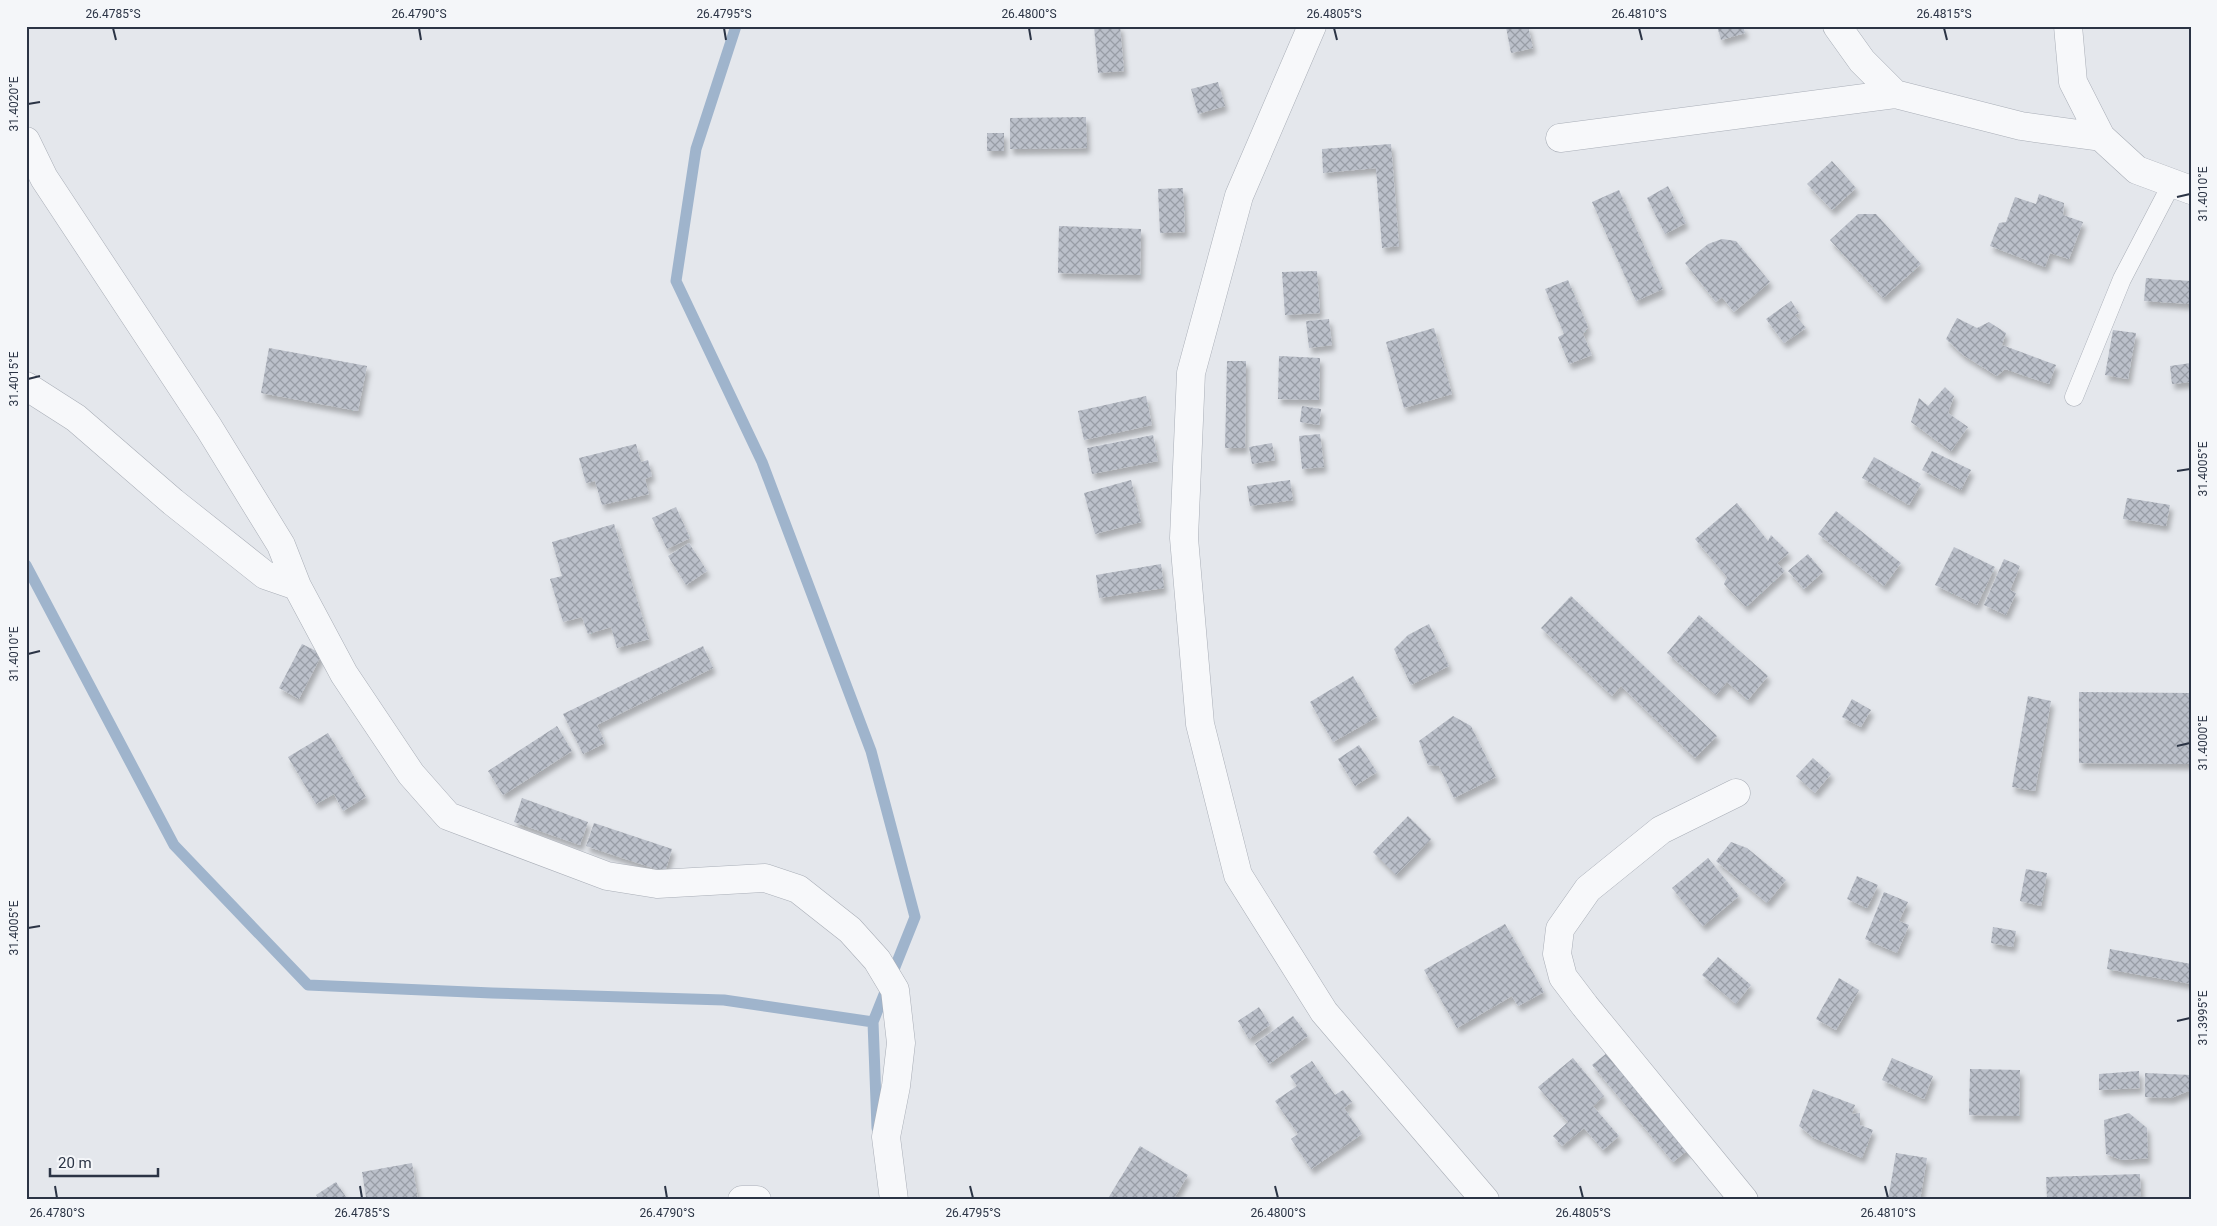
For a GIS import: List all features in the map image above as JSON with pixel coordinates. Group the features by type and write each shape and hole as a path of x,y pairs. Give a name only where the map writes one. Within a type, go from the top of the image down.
{"street":[{"path":"1312,26 1239,196 1191,373 1184,538 1200,724 1238,875 1324,1012 1485,1200"},
{"path":"1837,26 1862,61 1896,94"},
{"path":"2068,26 2073,82 2100,137 2137,170 2181,186"},
{"path":"1560,138 1896,94 2021,126 2100,137"},
{"path":"26,141 44,178 209,428 281,545 297,586 344,674 411,774 448,816 607,876 658,884 765,878 798,889 850,930 877,960 895,990 901,1043 896,1086 886,1137 894,1200"},
{"path":"26,386 76,418 173,502 265,575 297,586"},
{"path":"1736,793 1661,830 1588,889 1560,929 1557,954 1563,977 1585,1006 1744,1200"},
{"path":"742,1200 757,1200"}],"lane":[{"path":"2074,397 2122,279 2181,186"}],"building":[{"path":"1094,26 1120,26 1124,71 1098,73"},
{"path":"1528,26 1533,48 1511,53 1506,27"},
{"path":"1717,26 1743,26 1745,33 1721,40"},
{"path":"1218,82 1225,106 1198,114 1191,89"},
{"path":"1086,117 1087,148 1010,149 1010,118"},
{"path":"987,133 1004,133 1004,151 987,151"},
{"path":"1391,144 1399,246 1382,248 1376,168 1323,173 1322,149"},
{"path":"1832,161 1856,188 1832,210 1807,184"},
{"path":"1668,186 1686,223 1665,234 1647,198"},
{"path":"1183,188 1185,232 1160,233 1158,189"},
{"path":"1619,190 1663,289 1636,301 1592,202"},
{"path":"2039,194 2064,203 2063,215 2083,222 2069,259 2050,253 2045,267 1990,246 1999,223 2006,222 2015,197 2036,204"},
{"path":"1858,214 1876,214 1921,264 1883,298 1830,240"},
{"path":"1059,226 1141,229 1140,275 1058,273"},
{"path":"1722,239 1736,241 1770,282 1734,312 1722,297 1716,302 1685,263 1708,244"},
{"path":"1317,271 1320,313 1285,315 1282,272"},
{"path":"2146,278 2191,281 2191,304 2144,301"},
{"path":"1568,280 1588,327 1583,334 1592,355 1569,364 1558,337 1564,334 1545,289"},
{"path":"1791,301 1799,313 1795,315 1806,328 1784,343 1766,319"},
{"path":"1957,318 1977,328 1989,322 2006,333 2002,345 2056,365 2049,384 2005,369 1997,376 1963,355 1946,339"},
{"path":"1329,319 1332,345 1309,348 1306,321"},
{"path":"1434,328 1452,394 1404,408 1386,342"},
{"path":"2113,330 2136,333 2128,379 2105,375"},
{"path":"269,348 367,366 358,411 261,393"},
{"path":"1279,356 1320,358 1319,400 1278,399"},
{"path":"1227,361 1246,361 1245,448 1225,448"},
{"path":"2191,363 2191,382 2172,384 2170,366"},
{"path":"1945,387 1954,396 1948,413 1968,427 1951,451 1911,422 1919,398 1928,406"},
{"path":"1146,396 1152,425 1084,440 1078,411"},
{"path":"1302,406 1321,409 1319,425 1300,422"},
{"path":"1320,434 1324,467 1302,469 1299,436"},
{"path":"1153,435 1158,461 1092,474 1087,448"},
{"path":"1272,443 1275,460 1252,464 1249,447"},
{"path":"636,444 641,462 648,460 652,476 645,479 649,494 602,505 595,481 586,483 579,458"},
{"path":"1932,451 1971,470 1961,490 1922,470"},
{"path":"1874,457 1921,484 1909,505 1862,478"},
{"path":"1131,480 1141,522 1095,534 1084,493"},
{"path":"1290,480 1293,500 1250,506 1247,486"},
{"path":"2127,498 2170,505 2166,526 2123,519"},
{"path":"1737,503 1768,541 1771,535 1789,553 1777,563 1785,571 1746,607 1724,584 1727,577 1695,539"},
{"path":"676,507 690,538 667,549 652,518"},
{"path":"1836,511 1901,563 1884,586 1818,534"},
{"path":"614,524 649,639 617,648 611,627 588,634 582,617 563,622 550,579 562,576 552,542"},
{"path":"689,543 707,571 686,585 668,556"},
{"path":"1954,547 1995,567 1977,605 1935,585"},
{"path":"1808,554 1823,572 1804,589 1788,571"},
{"path":"2004,559 2020,566 2010,590 2016,593 2006,615 1984,605"},
{"path":"1161,564 1164,588 1099,598 1096,575"},
{"path":"1571,596 1717,736 1695,758 1621,686 1612,696 1541,628"},
{"path":"1699,615 1768,676 1748,700 1727,682 1716,695 1667,653"},
{"path":"1429,624 1449,666 1411,685 1394,649 1408,635"},
{"path":"302,644 322,654 299,699 279,688"},
{"path":"703,646 713,668 597,725 605,743 583,754 563,714"},
{"path":"1353,676 1377,717 1333,742 1310,702"},
{"path":"2079,692 2191,693 2191,764 2079,763"},
{"path":"2028,696 2051,701 2035,791 2012,787"},
{"path":"1852,699 1871,710 1861,727 1842,717"},
{"path":"1453,716 1471,726 1496,777 1454,798 1439,766 1428,765 1419,741"},
{"path":"557,726 572,751 503,795 488,771"},
{"path":"328,733 366,797 343,811 334,794 316,804 288,757"},
{"path":"1359,745 1377,772 1355,786 1338,759"},
{"path":"1813,758 1831,774 1815,793 1796,776"},
{"path":"522,798 588,822 580,845 514,822"},
{"path":"1408,816 1431,839 1396,875 1373,852"},
{"path":"594,823 672,849 665,872 586,846"},
{"path":"1731,842 1747,848 1786,880 1767,903 1716,861"},
{"path":"1708,858 1739,896 1703,926 1672,888"},
{"path":"2026,869 2047,873 2041,906 2020,901"},
{"path":"1857,876 1878,885 1867,908 1847,899"},
{"path":"1884,892 1908,902 1899,921 1909,925 1897,953 1865,939"},
{"path":"1505,924 1544,992 1518,1006 1512,996 1457,1028 1424,970"},
{"path":"1993,927 2016,931 2013,947 1991,943"},
{"path":"2110,949 2191,964 2191,984 2107,969"},
{"path":"1718,957 1751,985 1736,1004 1702,975"},
{"path":"1839,978 1859,990 1836,1030 1816,1019"},
{"path":"1259,1007 1270,1025 1249,1039 1238,1021"},
{"path":"1293,1016 1308,1036 1269,1064 1255,1044"},
{"path":"1612,1049 1693,1146 1673,1162 1592,1065"},
{"path":"1573,1058 1604,1096 1593,1106 1619,1136 1603,1150 1584,1128 1562,1146 1553,1136 1568,1122 1538,1087"},
{"path":"1892,1058 1933,1076 1924,1099 1882,1080"},
{"path":"1312,1061 1335,1095 1343,1090 1352,1102 1344,1108 1362,1134 1311,1169 1291,1139 1298,1134 1275,1101 1297,1086 1290,1076"},
{"path":"1970,1069 2020,1070 2019,1116 1969,1115"},
{"path":"2139,1071 2140,1088 2099,1090 2099,1074"},
{"path":"2145,1073 2191,1075 2191,1090 2171,1098 2145,1097"},
{"path":"1813,1089 1855,1105 1852,1114 1860,1113 1860,1125 1873,1130 1862,1158 1814,1138 1799,1126"},
{"path":"2129,1113 2147,1128 2148,1158 2122,1160 2106,1154 2104,1120"},
{"path":"1140,1146 1188,1175 1173,1200 1107,1200"},
{"path":"1896,1153 1927,1158 1920,1200 1888,1200"},
{"path":"412,1163 418,1200 358,1200 366,1197 362,1172"},
{"path":"2140,1174 2141,1196 2047,1199 2046,1177"},
{"path":"336,1182 348,1200 319,1200 316,1195"}],"waterway":[{"path":"736,26 696,149 676,281 762,462 871,751 915,917 873,1022 877,1128"},
{"path":"26,565 174,845 308,985 724,1000 873,1022"}]}
